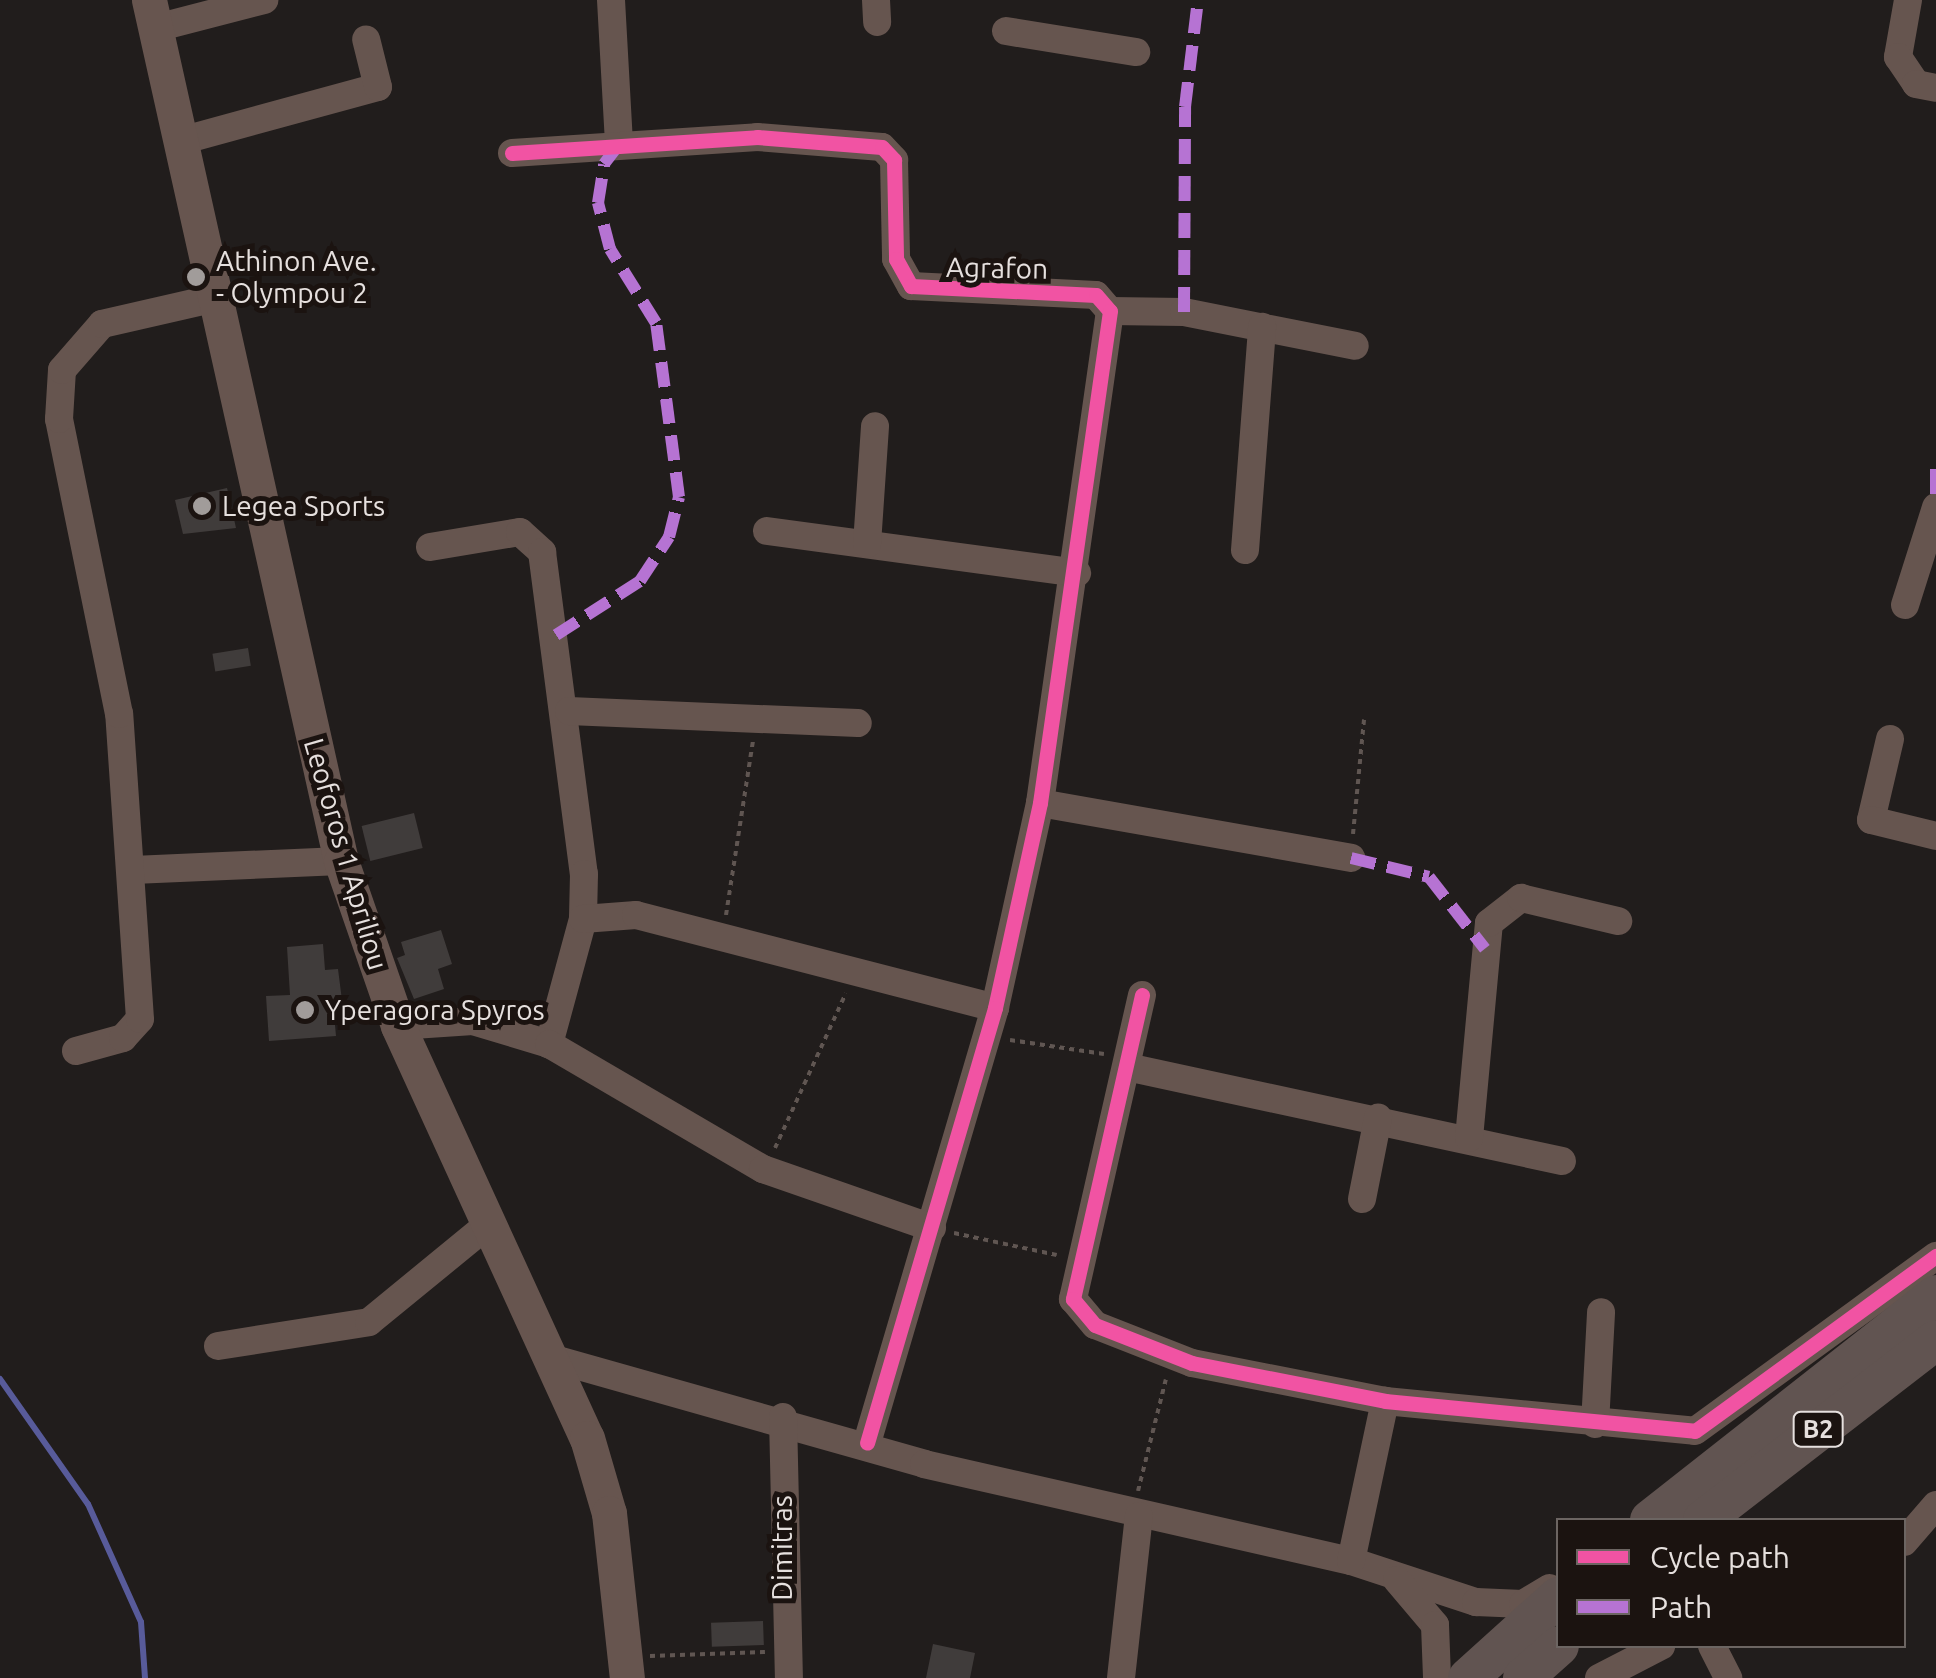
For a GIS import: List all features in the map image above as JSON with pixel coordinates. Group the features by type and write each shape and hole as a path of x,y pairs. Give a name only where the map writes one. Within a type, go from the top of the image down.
{"highway":[{"name":"B2","path":"1665,1517 1936,1295"},
{"name":"B2","path":"1665,1517 1936,1340"},
{"path":"1468,1678 1556,1599"},
{"path":"1523,1678 1557,1648"}],"main road":[{"name":"Leoforos 1 Apriliou","path":"152,14 220,298 341,861 398,1026 554,1358 609,1513 626,1667"}],"street":[{"path":"152,14 264,0"},
{"path":"512,153 619,144 611,0"},
{"path":"1908,0 1898,57 1908,78 1936,88"},
{"path":"1006,31 1136,52"},
{"path":"184,140 378,86 366,39"},
{"name":"Agrafon","path":"619,144 757,137 890,151 896,259 911,286 1096,295 1110,310"},
{"path":"76,1051 123,1038 140,1019 133,870 119,714 57,397 71,350 102,324 220,298"},
{"path":"867,1443 995,1008 1040,803 1077,573 1110,310 1262,327 1355,346"},
{"path":"1245,550 1262,327"},
{"path":"867,544 875,426"},
{"path":"1905,605 1936,507"},
{"path":"767,530 1077,573"},
{"path":"430,547 520,532 534,538 569,711 583,919 549,1044"},
{"path":"569,711 858,722"},
{"path":"1890,739 1871,820 1936,836"},
{"path":"1040,803 1351,858"},
{"path":"133,870 341,861"},
{"path":"1469,1138 1489,923 1521,898 1618,921"},
{"path":"583,919 636,914 995,1008"},
{"path":"1142,995 1077,1260 1078,1310 1172,1356 1384,1401 1595,1424 1711,1428 1936,1256"},
{"path":"398,1026 473,1020 549,1044 763,1170 932,1228"},
{"path":"1128,1062 1562,1162"},
{"path":"1362,1199 1378,1118"},
{"path":"218,1346 368,1322 490,1223"},
{"path":"1595,1424 1600,1312"},
{"path":"554,1358 783,1417 1136,1516 1351,1560 1392,1576 1504,1606 1556,1581"},
{"path":"1351,1560 1384,1401"},
{"name":"Dimitras","path":"783,1417 786,1665"},
{"path":"1906,1540 1936,1505"},
{"path":"1122,1678 1136,1516"},
{"path":"1392,1576 1435,1625 1437,1678"},
{"path":"1599,1678 1657,1648"},
{"path":"1713,1648 1728,1678"}],"path":[{"path":"723,934 757,716"},
{"path":"1351,858 1364,720"},
{"path":"763,1170 821,1064 854,970"},
{"path":"987,1036 1128,1062"},
{"path":"932,1228 1077,1260"},
{"path":"1136,1516 1172,1356"},
{"path":"626,1667 786,1665"}],"building":[{"name":"Legea Sports","path":"227,488 236,528 183,534 175,500"},
{"path":"248,648 251,666 215,671 212,654"},
{"path":"414,813 423,848 370,861 362,826"},
{"path":"441,930 452,964 438,969 444,989 414,999 397,958 405,955 401,942"},
{"name":"Yperagora Spyros","path":"323,944 325,970 338,969 345,1024 335,1025 336,1036 269,1041 266,996 290,995 287,947"},
{"path":"763,1621 764,1645 712,1647 711,1623"},
{"path":"933,1644 975,1653 970,1678 926,1678"}],"waterway":[{"path":"0,1379 88,1504 141,1622 145,1678"}],"marked path":[{"path":"1184,312 1185,107 1198,0"},
{"path":"556,635 640,581 669,537 679,497 656,323 610,249 598,203 604,164 619,144"},
{"path":"1936,469 1936,506"},
{"path":"1351,858 1429,877 1485,949"}],"cycle path":[{"path":"512,153 757,137 882,147 894,160 896,259 911,286 1096,295 1110,311 1040,803 995,1008 867,1443"},
{"path":"1142,995 1073,1299 1095,1325 1192,1363 1385,1401 1695,1431 1936,1256"}],"place":[{"name":"Athinon Ave. - Olympou 2","path":"196,277"},
{"name":"Legea Sports","path":"202,506"},
{"name":"Yperagora Spyros","path":"305,1010"}]}
